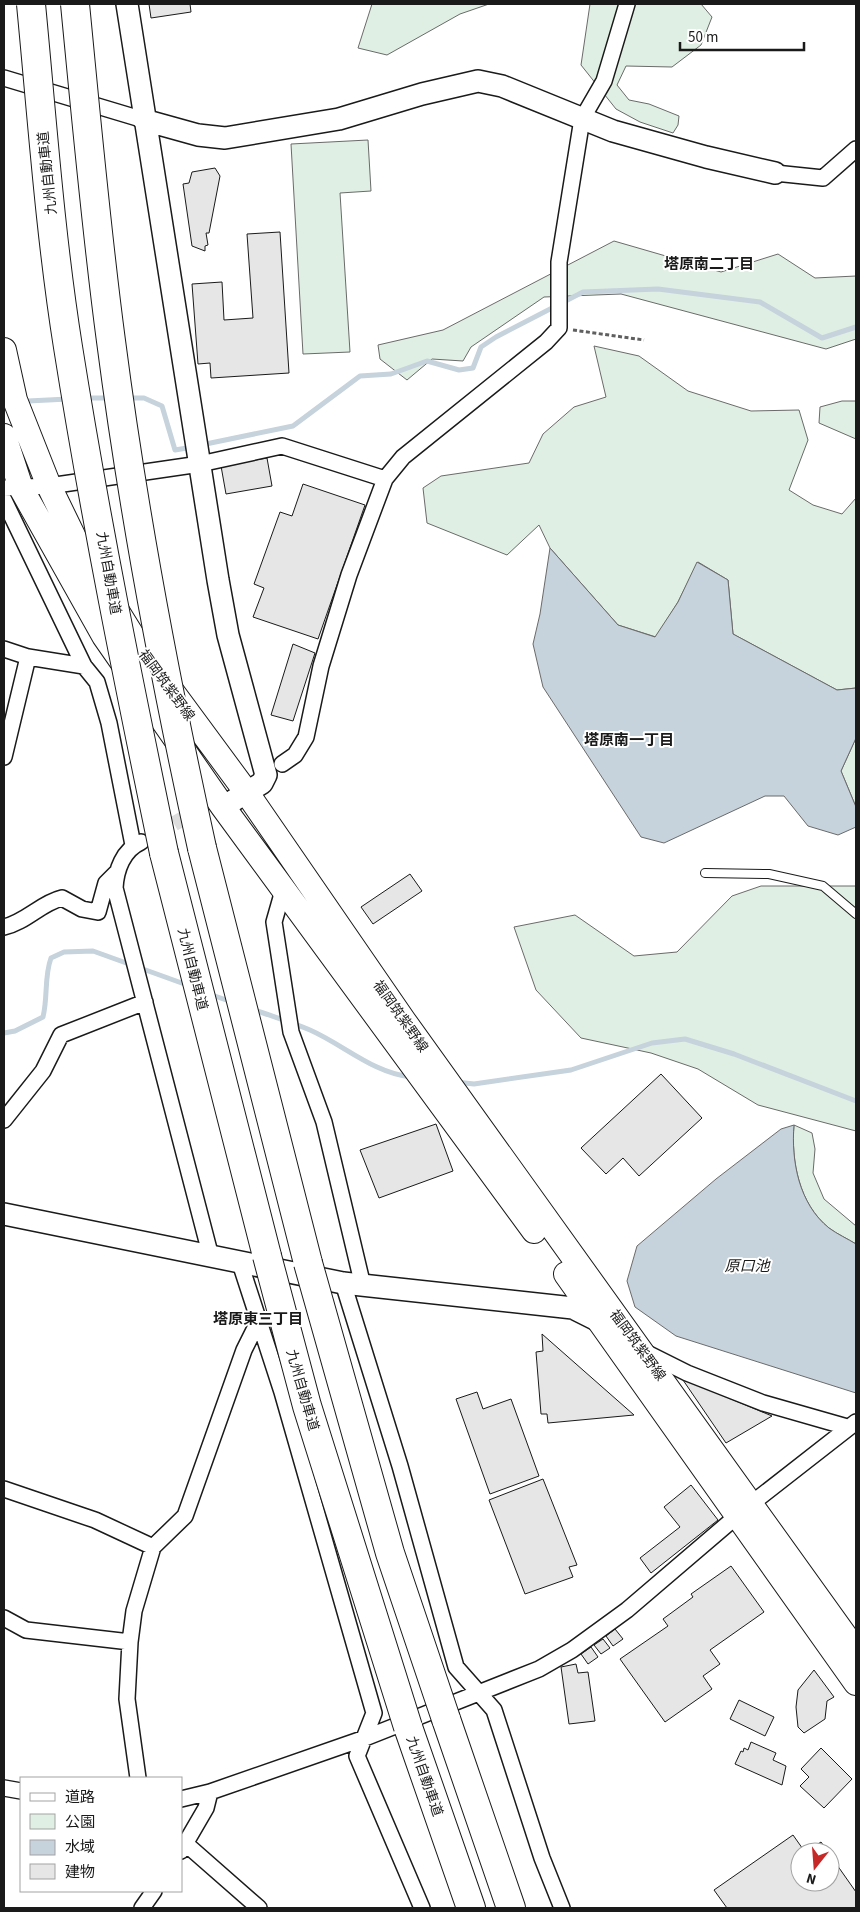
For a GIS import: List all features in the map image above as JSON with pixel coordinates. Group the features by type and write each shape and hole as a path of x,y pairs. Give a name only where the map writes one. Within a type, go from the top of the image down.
{"highway":[{"name":"九州自動車道","path":"31,4 46,164 68,346 137,726 146,847 267,1256 307,1406 408,1727 471,1908"},
{"path":"75,4 112,351 136,507 171,707 202,848 308,1263 390,1553 511,1908"}],"main road":[{"name":"福岡筑紫野線","path":"4,350 15,400 50,486 83,556 140,648 247,793 404,1021 642,1351 856,1683"},
{"name":"福岡筑紫野線","path":"4,436 10,492 104,636 223,807 284,887 599,1320 744,1510 856,1651"}],"street":[{"path":"127,4 144,120 228,635 266,775 262,783 223,807"},
{"path":"282,764 295,755 306,737 322,666 349,575 385,479 402,457 546,342 559,328 559,262 582,119 604,81 627,4"},
{"path":"4,78 198,135 224,138 339,120 430,92 478,81 502,86 622,134 706,157 775,173 823,178 856,149"},
{"path":"211,1257 115,888 116,874 120,863 146,847 97,682 84,666 10,492 200,464 282,446 385,479"},
{"path":"4,649 28,657 84,666"},
{"path":"4,757 28,657"},
{"path":"4,927 14,925 52,900 62,898 82,909 98,912 106,883 116,874"},
{"path":"284,887 274,922 291,1032 324,1122 353,1285 400,1466 456,1667 494,1710 542,1858 562,1908"},
{"path":"4,1120 43,1071 61,1034 145,1002"},
{"path":"4,1214 353,1285 573,1308 599,1320 642,1351 687,1373 755,1400 852,1425"},
{"path":"240,1263 282,1392 374,1713 357,1756 422,1908"},
{"path":"138,1777 127,1700 130,1642 134,1611 153,1547 185,1516 244,1350 259,1320"},
{"path":"182,1799 210,1792 365,1738 539,1670 572,1650 627,1610 744,1510 852,1425"},
{"path":"4,1489 95,1520 153,1547"},
{"path":"4,1618 26,1630 130,1642"},
{"path":"4,1788 20,1791"},
{"path":"210,1792 206,1808 184,1848 259,1908"},
{"path":"142,1908 153,1892"}],"lane":[{"path":"705,873 769,874 823,886 856,914"}],"path":[{"path":"559,328 644,340"}],"green space":[{"path":"372,4 489,4 460,14 387,55 358,48"},
{"path":"590,4 701,4 712,17 701,45 672,67 626,66 617,85 629,100 649,104 679,116 678,125 673,133 640,122 616,109 581,65"},
{"path":"368,140 371,191 340,193 350,352 303,354 291,144"},
{"path":"614,241 721,272 778,254 815,278 856,276 856,339 826,349 621,294 544,297 471,347 463,361 432,359 407,380 380,359 378,345 443,330"},
{"path":"594,346 639,356 688,391 751,411 799,410 808,440 789,490 813,505 842,514 856,498 856,688 837,690 733,634 728,580 698,562 678,602 656,637 618,625 550,548 539,525 507,555 427,523 423,488 441,476 529,463 543,434 574,407 606,397"},
{"path":"842,401 856,401 856,439 819,423 820,407"},
{"path":"856,738 856,807 841,771"},
{"path":"761,886 856,886 856,1131 758,1105 698,1069 651,1053 581,1038 536,990 514,927 575,915 634,956 677,952 732,896"},
{"path":"794,1125 812,1133 815,1149 813,1173 824,1199 856,1226 856,1244 829,1228 810,1207 799,1181 796,1167 793,1139"}],"water":[{"path":"550,548 618,625 655,637 678,602 697,562 728,580 733,634 837,690 856,688 856,738 841,771 856,807 856,827 838,835 808,826 784,796 765,796 664,843 641,837 543,687 533,644 540,614"},
{"name":"原口池","path":"794,1125 793,1139 796,1167 799,1181 810,1207 829,1228 856,1244 856,1393 676,1336 635,1307 627,1281 637,1246 716,1179 781,1129"}],"building":[{"path":"149,4 190,4 191,12 151,18"},
{"path":"215,168 220,176 209,233 206,233 208,245 205,246 205,251 192,246 183,184 189,183 192,172"},
{"path":"280,232 289,373 211,378 210,363 198,364 192,284 222,282 224,320 253,318 247,234"},
{"path":"267,458 272,486 226,494 221,466"},
{"path":"303,484 365,505 318,639 253,617 264,588 254,584 280,512 292,516"},
{"path":"293,644 315,653 293,721 271,715"},
{"path":"410,874 422,891 373,924 361,907"},
{"path":"661,1074 702,1118 639,1176 623,1158 606,1174 581,1148"},
{"path":"436,1124 453,1171 379,1198 360,1150"},
{"path":"542,1334 634,1415 548,1423 547,1414 541,1414 536,1352 543,1351"},
{"path":"683,1380 688,1381 772,1416 726,1443"},
{"path":"477,1392 483,1409 511,1399 539,1476 490,1494 456,1399"},
{"path":"543,1479 577,1565 569,1567 573,1577 525,1594 489,1500"},
{"path":"691,1485 718,1520 651,1573 640,1558 680,1527 664,1507"},
{"path":"731,1566 764,1612 710,1650 720,1664 703,1676 712,1689 665,1722 620,1659 668,1626 663,1619 693,1597 691,1594"},
{"path":"615,1629 623,1639 613,1646 606,1636"},
{"path":"603,1639 610,1648 601,1654 594,1645"},
{"path":"591,1647 598,1657 588,1664 581,1654"},
{"path":"576,1664 578,1673 588,1672 595,1721 569,1724 561,1667"},
{"path":"814,1670 834,1697 827,1701 825,1719 804,1733 798,1727 796,1707 798,1690"},
{"path":"739,1700 774,1717 765,1736 730,1719"},
{"path":"751,1742 776,1753 773,1760 786,1766 782,1785 735,1764 741,1751 743,1752 744,1748 748,1750"},
{"path":"821,1748 852,1779 824,1808 800,1786 809,1777 801,1769"},
{"path":"793,1835 798,1842 790,1842 790,1892 840,1892 840,1869 856,1892 856,1908 727,1908 714,1890"}],"waterway":[{"path":"201,445 293,426 360,376 391,374 427,361 459,370 473,368 481,347 496,337 583,292 658,289 760,302 822,338 856,327"},
{"path":"84,398 111,398"},
{"path":"127,398 144,398 162,406 175,450 193,447"},
{"path":"28,401 68,399"},
{"path":"4,1033 15,1031 43,1017 51,958 64,952 93,951 190,986"},
{"path":"209,994 232,1002"},
{"path":"252,1009 323,1036 384,1070 411,1077"},
{"path":"456,1082 474,1084 571,1070 652,1043 685,1039 734,1054 856,1101"}],"tunnel":[{"path":"154,835 200,809"}],"district":[{"name":"塔原南二丁目","path":"709,264"},
{"name":"塔原南一丁目","path":"629,740"},
{"name":"塔原東三丁目","path":"258,1319"}]}
